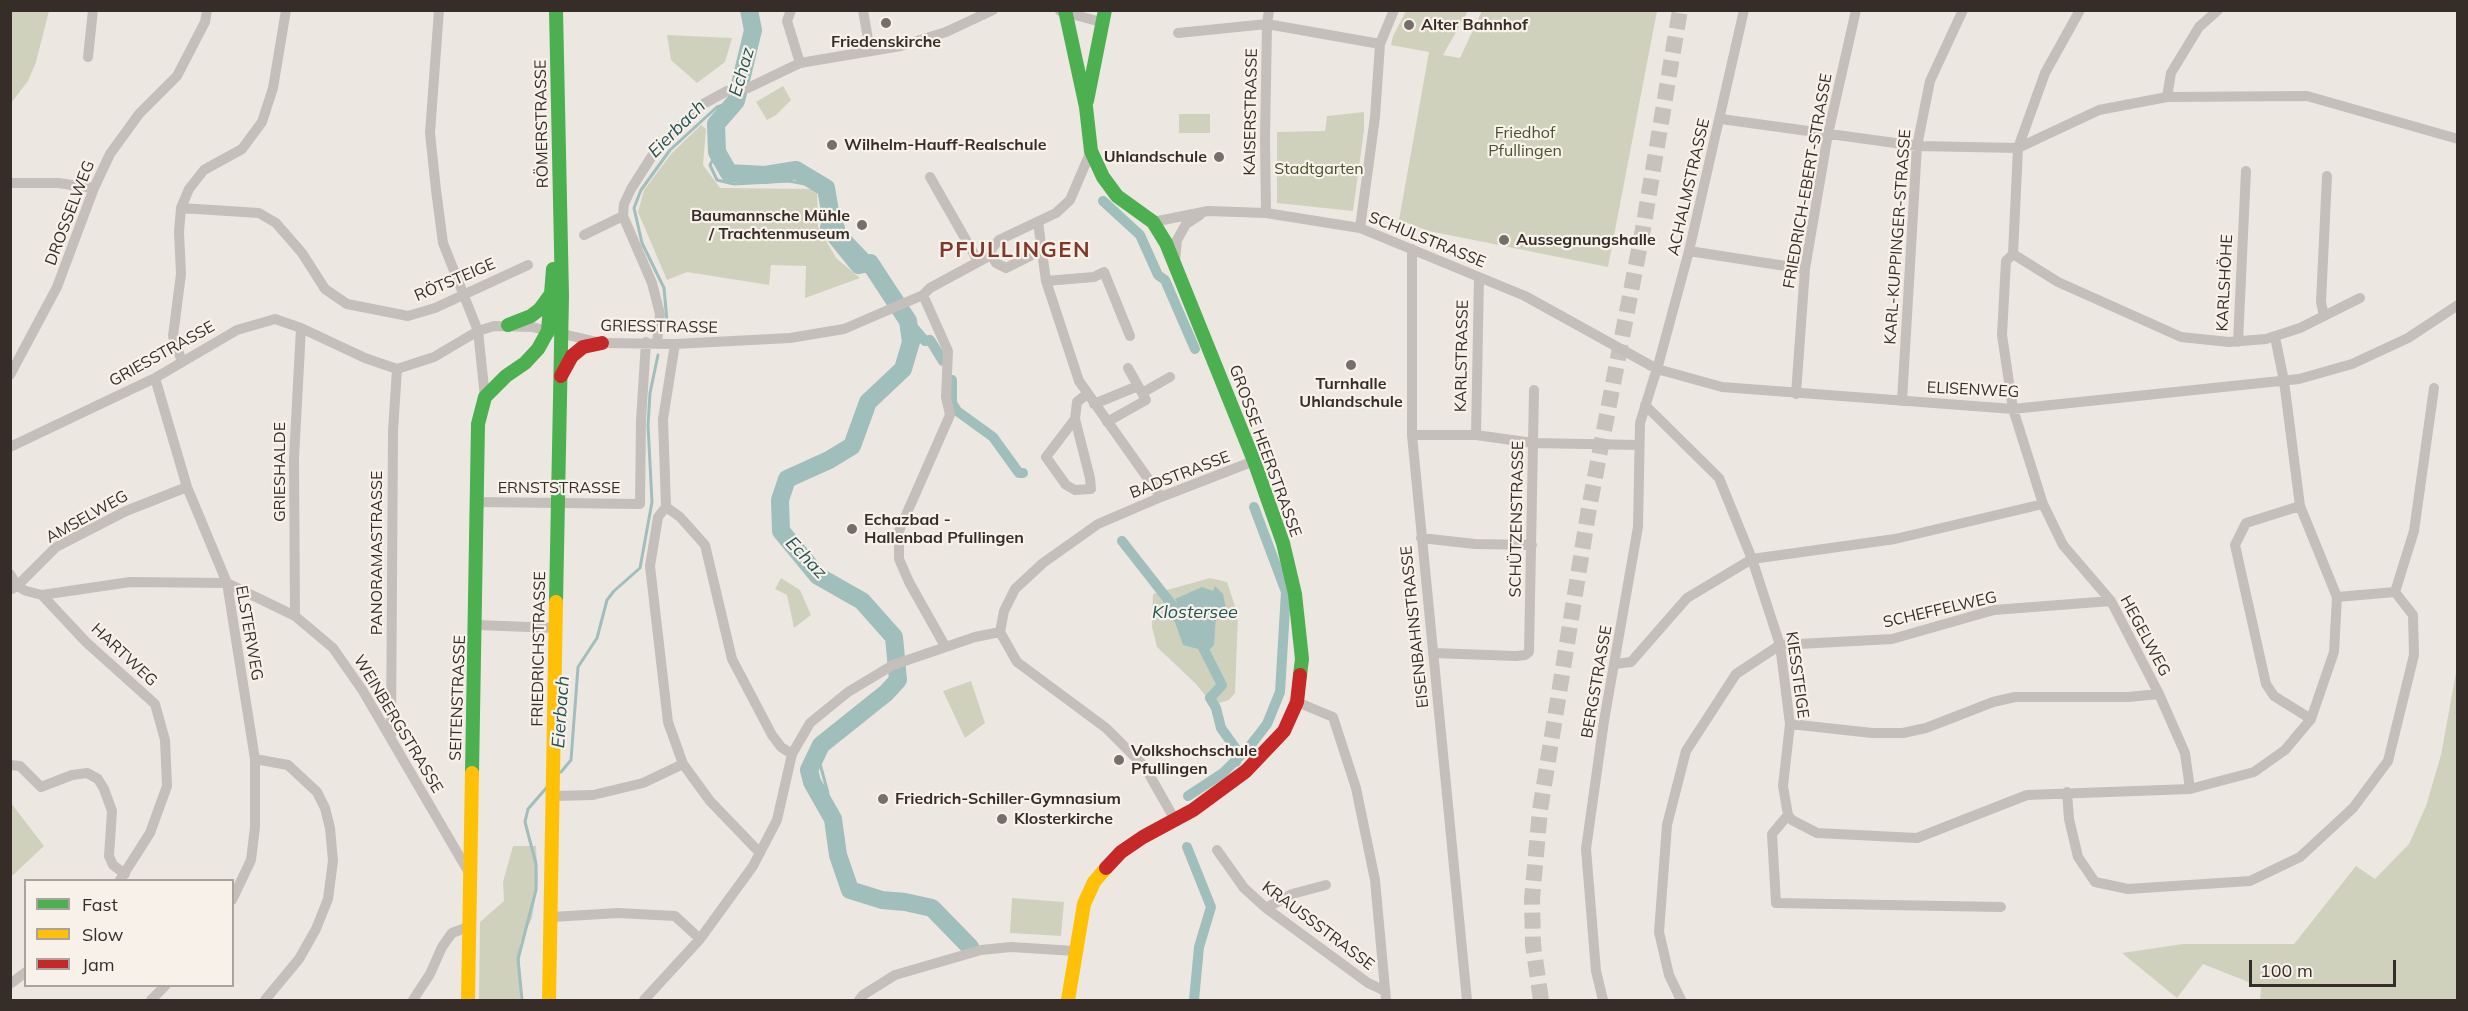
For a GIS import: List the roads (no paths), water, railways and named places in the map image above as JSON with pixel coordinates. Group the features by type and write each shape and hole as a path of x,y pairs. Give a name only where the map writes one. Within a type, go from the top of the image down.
{"main road":[{"name":"RÖMERSTRASSE","path":"554,333 562,282 559,236 556,10"},
{"path":"1063,11 1086,107 1091,151 1103,177 1117,196 1153,222"},
{"path":"1086,107 1103,16"},
{"name":"GROSSE HEERSTRASSE","path":"1068,1000 1084,904 1094,882 1104,869 1143,837 1193,810 1246,771 1284,731 1297,702 1302,659 1295,594 1283,543 1254,461 1166,243 1153,222"},
{"name":"RÖMERSTRASSE","path":"554,333 551,294 559,236"},
{"path":"508,325 531,316 540,309 551,294"},
{"path":"485,398 506,376 525,363 554,333"},
{"name":"FRIEDRICHSTRASSE","path":"549,1000 559,378 554,333"},
{"path":"559,378 575,353 590,344 602,343"},
{"name":"SEITENSTRASSE","path":"468,1000 468,871 476,625 478,424 485,398"}],"street":[{"path":"88,57 93,10"},
{"name":"DROSSELWEG","path":"10,375 57,287 94,188 110,154 139,114 177,76 205,22 207,10"},
{"path":"182,362 173,336 181,274 179,232 181,208 189,189 204,170 242,148 262,122 273,88 286,10"},
{"name":"SEITENSTRASSE","path":"439,10 430,133 443,243 478,331 485,398"},
{"path":"791,10 787,21 800,63"},
{"path":"863,10 870,51"},
{"path":"760,853 710,801 683,764 668,722 650,566 658,517 666,507 659,342 660,314 652,283 623,216 624,204 652,156 676,129 705,103 727,91 748,88 800,63 901,46 946,32 993,10"},
{"name":"KAISERSTRASSE","path":"1266,213 1269,10"},
{"path":"1360,228 1376,117 1380,44 1394,10"},
{"name":"FRIEDRICH-EBERT-STRASSE","path":"1796,394 1805,269 1828,134 1856,10"},
{"name":"KARL-KUPPINGER-STRASSE","path":"1902,401 1917,146 1930,81 1963,10"},
{"name":"HEGELWEG","path":"2080,10 2045,73 2018,148 2013,254 2006,261 2002,335 2013,409 2043,504 2063,545 2111,601 2159,694 2185,753 2190,789"},
{"path":"2167,97 2171,73 2199,27 2218,10"},
{"path":"1063,11 1103,16"},
{"name":"ACHALMSTRASSE","path":"1657,369 1689,251 1745,11"},
{"path":"1178,33 1267,24 1380,44"},
{"path":"1721,119 1917,146 2018,148 2099,110 2167,97 2307,96 2457,139"},
{"path":"1040,251 1006,268 996,263 991,255 992,248 999,240 1056,213 1070,200 1091,151"},
{"name":"KARLSHÖHE","path":"2246,171 2238,342 2275,337 2360,298"},
{"path":"2324,316 2321,302 2327,176"},
{"path":"930,177 978,261"},
{"path":"10,183 58,183 94,188"},
{"name":"RÖTSTEIGE","path":"181,208 259,213 276,223 302,253 325,289 347,304 408,316 435,308 528,265"},
{"path":"1174,267 1177,240 1186,224 1208,211"},
{"name":"SCHULSTRASSE","path":"1153,222 1208,211 1266,213 1360,228 1525,296"},
{"path":"584,235 623,216"},
{"path":"1038,222 1040,251 1046,281 1079,381 1161,496"},
{"name":"EISENBAHNSTRASSE","path":"1412,249 1412,435 1467,1000"},
{"path":"1689,251 1805,269"},
{"path":"2013,254 2058,282 2181,337 2238,342"},
{"name":"GRIESSTRASSE","path":"10,447 155,378 237,330 275,319 301,328 365,358 397,369 434,357 478,331 508,325 602,343 784,339 844,329 923,295 930,288 991,255"},
{"path":"1046,281 1094,277 1104,272 1130,336"},
{"name":"KARLSTRASSE","path":"1476,435 1479,277"},
{"path":"923,295 948,351 946,397 950,415 899,531 899,559 907,578 945,646"},
{"name":"ELISENWEG","path":"1525,296 1657,369 1722,387 2013,409 2237,384 2284,381 2352,364 2408,338 2457,304"},
{"name":"GRIESHALDE","path":"295,616 294,458 301,328"},
{"path":"2001,907 1776,903 1772,834 1788,815 1792,820 1818,833 1917,838 2027,795 2190,789 2254,772 2285,750 2311,719 2334,652 2337,597 2300,506 2284,381 2275,337"},
{"name":"ERNSTSTRASSE","path":"477,502 640,504 641,420 659,342"},
{"path":"1107,422 1146,400 1128,368"},
{"name":"PANORAMASTRASSE","path":"391,736 393,431 397,369"},
{"name":"BERGSTRASSE","path":"1603,1000 1596,971 1586,849 1638,527 1640,423 1657,369"},
{"path":"1094,404 1140,389 1170,376"},
{"name":"ELSTERWEG","path":"155,378 187,487 227,584 255,759 255,827 251,860 234,896"},
{"path":"2395,592 2414,531 2434,388"},
{"name":"SCHÜTZENSTRASSE","path":"1433,653 1523,655 1527,654 1530,649 1534,390"},
{"path":"1075,419 1046,457 1066,485 1076,490 1091,489 1075,419 1077,402 1087,394"},
{"name":"KIESSTEIGE","path":"1645,405 1719,478 1752,559 1780,645 1790,724 1783,786 1788,815"},
{"path":"1412,435 1476,435 1533,443 1639,445"},
{"name":"BADSTRASSE","path":"1000,632 1004,611 1015,590 1043,563 1076,538 1116,516 1161,496 1254,461"},
{"name":"AMSELWEG","path":"14,588 56,548 126,511 187,487"},
{"path":"1615,664 1631,662 1687,598 1752,559 1895,539 2043,504"},
{"path":"2300,506 2246,523 2235,545 2266,684 2274,696 2311,719"},
{"path":"666,507 680,517 705,545 732,659 772,735 781,747 792,754"},
{"path":"1421,538 1475,544 1532,545"},
{"path":"10,574 14,588"},
{"name":"WEINBERGSTRASSE","path":"14,588 42,595 130,582 227,584 295,616 333,648 391,736 443,831 468,871"},
{"path":"2337,597 2395,592"},
{"path":"2067,792 2069,819 2078,857 2095,882 2128,889 2250,881 2300,857 2354,808 2388,761 2414,655 2413,615 2395,592"},
{"name":"HARTWEG","path":"42,595 86,642 155,704 165,741 167,786 150,833 123,877"},
{"name":"SCHEFFELWEG","path":"1780,645 1892,639 1994,610 2111,601"},
{"path":"476,625 556,628"},
{"path":"644,1000 700,939 760,853 777,820 792,754 810,723 848,692 892,665 945,646 1000,632 1017,662 1106,728 1145,767 1174,820"},
{"path":"1681,1000 1669,975 1659,932 1667,825 1686,751 1736,675 1780,645"},
{"path":"1790,724 1872,734 1903,733 1926,728 1993,702 2015,697 2036,695 2128,697 2159,694"},
{"path":"1297,702 1333,717 1356,788 1375,880 1384,995"},
{"path":"255,759 288,765 317,792 326,808 333,861 328,898 316,929 299,960 265,1000"},
{"path":"554,796 593,795 643,783 683,764"},
{"path":"10,765 20,766 41,787 72,775 87,773 98,779 112,811 109,856 123,877"},
{"name":"KRAUSSSTRASSE","path":"1217,850 1244,888 1266,908 1384,995"},
{"path":"1266,908 1292,894 1326,885"},
{"path":"552,917 618,913 675,916 700,939"},
{"path":"413,1000 452,933 468,927"},
{"path":"859,1000 862,995 895,975 981,950 1011,947 1075,951"},
{"path":"10,984 24,974"},
{"path":"151,1000 164,987"}],"water":[{"name":"Klostersee","path":"1215,586 1223,594 1226,609 1216,616 1214,645 1210,649 1202,650 1183,645 1175,622 1167,614 1169,607 1177,602 1175,599 1202,587 1213,591"}],"waterway":[{"name":"Echaz","path":"749,10 753,30 736,101 716,124 717,152 729,173 765,175 796,170 826,188 831,217 829,228 859,265 870,263 908,321 911,342 903,369 868,402 852,446 829,460 787,479 780,500 781,531 818,576 862,601 894,637 898,680 886,693 821,745 809,770 812,782 833,819 838,855 850,890 882,900 932,908 970,947"},
{"name":"Eierbach","path":"667,321 664,288 642,243 634,208 641,190 670,150 717,107 736,101"},
{"path":"717,152 710,165 717,180 734,184 789,181 826,188"},
{"path":"1103,201 1140,235 1158,275 1165,280 1195,349"},
{"name":"Echaz","path":"831,217 840,227"},
{"name":"Echaz","path":"847,239 870,263"},
{"path":"908,321 925,341 930,340 943,361"},
{"name":"Eierbach","path":"561,772 571,760 578,667 597,638 607,600 640,568 652,502 648,425 650,393 658,355"},
{"path":"952,380 952,403 957,411 993,437 1019,473 1023,473"},
{"path":"1250,746 1267,724 1280,692 1286,592 1254,507"},
{"path":"1122,541 1180,615"},
{"path":"1197,636 1222,685 1210,698 1216,708 1221,728 1236,749 1236,762"},
{"path":"1188,796 1223,773 1246,750"},
{"path":"817,753 828,793 825,803"},
{"name":"Eierbach","path":"522,1000 518,959 536,890 536,864 525,822 528,809 548,786"},
{"path":"1187,847 1211,907 1199,947 1194,1000"}],"tunnel":[{"path":"1541,1000 1533,945 1532,899 1540,810 1589,508 1643,229 1680,10"}],"place":[{"name":"Friedenskirche","path":"886,23"},
{"name":"Alter Bahnhof","path":"1409,25"},
{"name":"Wilhelm-Hauff-Realschule","path":"832,145"},
{"name":"Uhlandschule","path":"1219,157"},
{"name":"Baumannsche Mühle / Trachtenmuseum","path":"862,225"},
{"name":"Aussegnungshalle","path":"1504,240"},
{"name":"Turnhalle Uhlandschule","path":"1351,365"},
{"name":"Echazbad - Hallenbad Pfullingen","path":"852,529"},
{"name":"Volkshochschule Pfullingen","path":"1119,760"},
{"name":"Friedrich-Schiller-Gymnasium","path":"883,799"},
{"name":"Klosterkirche","path":"1002,819"}],"district":[{"name":"PFULLINGEN","path":"1015,250"}],"park label":[{"name":"Friedhof Pfullingen","path":"1525,142"},
{"name":"Stadtgarten","path":"1319,169"}]}
